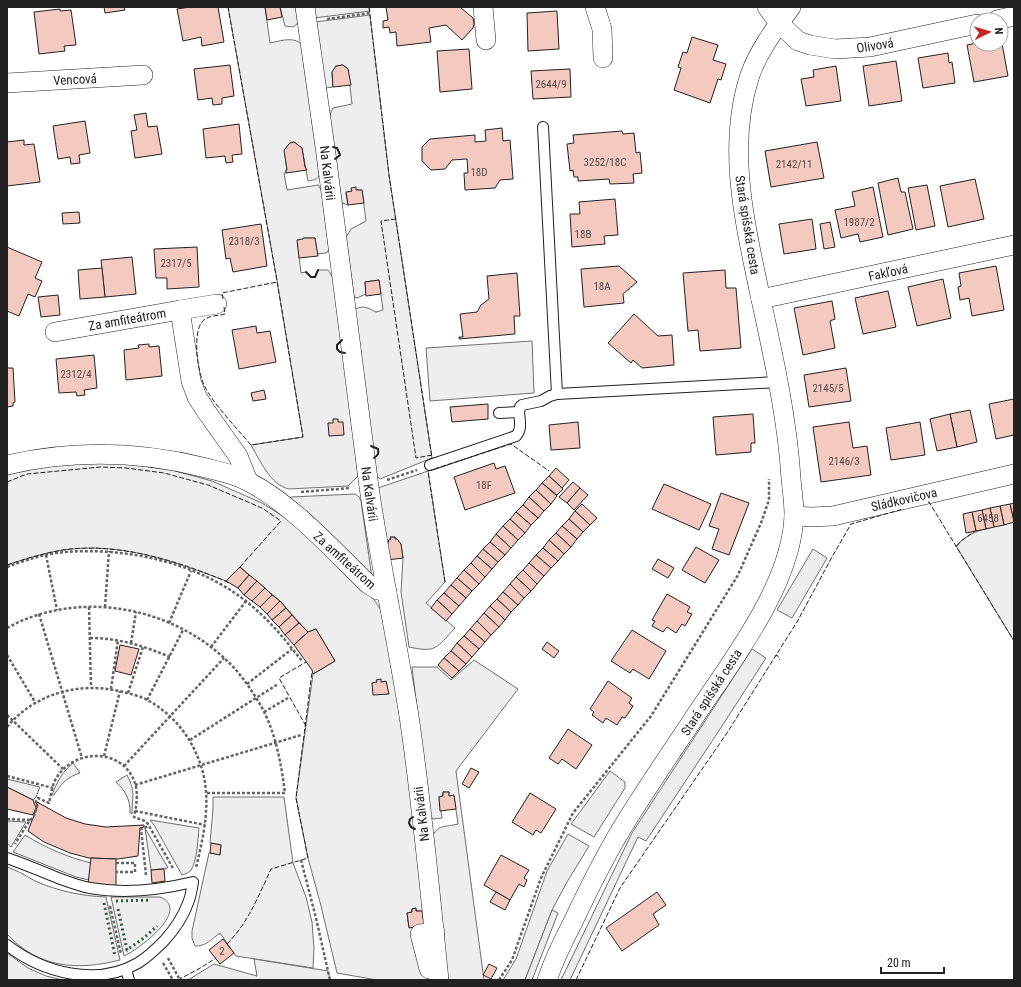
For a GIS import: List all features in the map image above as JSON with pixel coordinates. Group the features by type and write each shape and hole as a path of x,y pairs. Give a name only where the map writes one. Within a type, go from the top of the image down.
{"street":[{"path":"483,7 486,40"},
{"path":"595,7 602,29 603,58"},
{"name":"Olivová","path":"767,7 779,23 798,41 823,48 846,49 870,47 969,26"},
{"name":"Stará spišská cesta","path":"547,980 591,884 622,829 762,613 784,566 790,544 794,516 785,419 742,203 739,175 739,142 741,113 751,73 763,46 790,7"},
{"name":"Na Kalvárii","path":"306,14 326,154 369,487 408,716 421,805 439,980"},
{"name":"Vencová","path":"7,83 143,75"},
{"name":"Fakľová","path":"761,299 1014,245"},
{"path":"180,310 217,304"},
{"name":"Za amfiteátrom","path":"55,332 180,310 191,381 195,392 206,411 238,456 248,481"},
{"name":"Za amfiteátrom","path":"7,465 71,454 120,454 186,463 219,471 248,481 275,498 303,522 368,584 378,590 387,592"},
{"name":"Sládkovičova","path":"794,516 833,516 1014,474"},
{"path":"432,980 420,934 435,932"}],"lane":[{"path":"543,127 557,394"},
{"path":"430,465 516,436 521,427 520,407 522,405 540,402 557,394 778,382"},
{"path":"499,413 520,412"},
{"path":"7,858 89,888 106,890 148,890 193,882 189,902 174,930 139,963 126,970 112,974 95,976 71,974 34,962 23,957 7,945"},
{"path":"126,970 130,980"}],"path":[{"path":"306,14 370,13"},
{"path":"300,492 369,487 430,465"},
{"path":"499,980 512,960 541,878 573,813 651,716 738,575 761,523 768,500 769,475"},
{"path":"105,607 109,551"},
{"path":"7,567 46,555 65,552 109,551 152,558 191,571 219,583 246,601 270,622 302,661"},
{"path":"46,555 57,610"},
{"path":"169,623 191,571"},
{"path":"211,647 246,601"},
{"path":"89,607 91,687"},
{"path":"7,623 8,628 38,614 57,610 105,607 154,616 183,630 211,647 224,658 247,684 264,712 276,743 285,793 206,792"},
{"path":"131,643 136,612"},
{"path":"38,614 82,758"},
{"path":"147,700 183,630"},
{"path":"90,638 118,640 131,643 143,646 170,657"},
{"path":"111,689 118,640"},
{"path":"128,693 143,646"},
{"path":"247,684 292,649"},
{"path":"7,655 35,702"},
{"path":"124,766 224,658"},
{"path":"190,740 278,684"},
{"path":"7,726 12,720 35,702 62,691 91,687 120,691 147,700 169,716 190,740 201,765 204,778 207,803 205,824 193,882"},
{"path":"104,756 120,691"},
{"path":"264,712 288,698"},
{"path":"7,715 63,769"},
{"path":"135,785 301,735"},
{"path":"23,830 33,818 37,807 35,804 38,798 49,803 56,778 63,769 72,762 82,758 104,756 115,760 124,766 131,775 137,796 134,817 145,821 150,826 182,884"},
{"path":"7,776 53,788"},
{"path":"135,811 205,824"},
{"path":"7,818 30,820"},
{"path":"144,862 141,829 150,826"},
{"path":"301,860 330,980"},
{"path":"116,863 135,863 135,872 116,872"},
{"path":"106,890 126,970"},
{"path":"160,944 180,980"}],"shaded area":[{"path":"228,7 265,7 270,43 283,40 293,40 300,43 303,47 320,173 316,179 308,181 302,148 294,142 287,146 285,158 287,170 286,173 284,173 287,190 318,185 322,191 329,250 326,253 317,254 315,238 304,238 299,256 301,273 306,272 311,277 315,277 318,270 328,270 334,279 343,340 337,345 337,349 340,352 345,353 358,476 348,486 289,489 282,487 276,483 266,471 251,445 303,437 276,275"},
{"path":"280,7 298,7 299,19 297,24 293,27 285,26"},
{"path":"313,7 369,7 370,11 314,18"},
{"path":"370,15 389,175 432,458 380,479 375,475 374,458 378,454 378,449 371,446 355,309 363,307 376,312 383,310 379,280 365,282 366,294 357,298 354,297 346,237 351,229 366,221 362,190 346,193 348,205 342,203 335,159 340,154 337,148 333,147 330,127 330,117 333,108 352,104 348,69 343,65 336,66 332,72 333,87 326,88 315,22"},
{"path":"532,341 534,393 430,401 426,348"},
{"path":"100,461 168,469 212,481 262,503 297,525 363,588 381,610 404,736 413,817 410,819 409,823 411,827 415,829 427,929 423,923 422,911 416,911 416,908 412,909 412,912 407,913 409,927 415,927 428,980 377,980 337,973 308,858 296,798 313,674 335,661 316,629 308,632 280,601 240,567 226,581 166,560 146,555 126,551 84,548 49,553 7,565 7,475 25,469"},
{"path":"428,471 445,582 426,603 455,628 435,647 431,649 418,649 409,647 401,592 403,558 401,544 395,537 391,537 387,546 378,488"},
{"path":"355,494 361,501 372,578 290,498"},
{"path":"1014,522 1014,641 956,546 962,540 975,532"},
{"path":"813,549 827,558 792,618 777,610"},
{"path":"752,649 766,658 646,841 638,837 570,980 561,980 632,833"},
{"path":"474,660 518,689 456,771 484,980 447,980 432,838 436,830 439,828 458,824 454,796 449,796 449,792 443,792 443,796 439,797 442,818 433,819 430,815 412,667 437,667 451,680"},
{"path":"73,763 80,773 68,779 62,784 54,795 52,795 60,778"},
{"path":"610,771 625,782 625,788 594,837 571,824"},
{"path":"127,775 133,790 132,814 130,813 130,804 127,796 116,782"},
{"path":"7,779 40,787 36,797 33,800 7,787"},
{"path":"213,797 284,797 293,863 306,897 312,922 314,948 313,968 236,956 220,933 205,944 195,946 192,938 192,931 209,853 220,854 221,845 210,843"},
{"path":"150,820 199,828 196,856 193,866 189,872 182,875"},
{"path":"7,821 26,822 11,847 7,843"},
{"path":"145,828 168,868 151,870"},
{"path":"568,834 589,846 552,910 525,980 503,980 516,959 547,871"},
{"path":"25,835 57,852 91,863 89,880 76,877 13,852"},
{"path":"7,867 52,888 79,894 106,897 120,960 74,966 59,964 32,954 19,945 7,934"},
{"path":"111,897 160,897 168,903 170,911 166,920 150,938 124,956"},
{"path":"552,910 558,913 532,980 525,980"},
{"path":"7,953 28,968 46,976 63,980 7,980"},
{"path":"254,959 328,971 330,980 188,980 214,964 257,976"}],"building":[{"path":"104,7 124,7 125,10 105,13"},
{"path":"190,7 218,7 224,42 202,46 201,37 183,41 177,9"},
{"path":"265,7 280,7 282,17 267,20"},
{"path":"386,7 460,7 473,18 474,24 473,28 462,40 446,25 429,28 431,42 397,46 396,32 390,33 389,27 383,28 383,21 388,20"},
{"path":"60,9 60,11 71,10 76,45 64,46 65,51 39,54 34,12"},
{"path":"557,11 559,49 528,51 527,13"},
{"path":"692,37 718,45 713,60 726,64 721,80 718,79 710,103 674,90 681,68 678,67 683,52 687,53"},
{"path":"967,45 969,45 969,52 1004,52 1008,76 974,82"},
{"path":"469,49 472,89 440,92 437,51"},
{"path":"948,53 949,63 952,62 955,83 923,88 918,58"},
{"path":"896,61 902,101 869,106 863,66"},
{"path":"230,65 234,96 222,98 222,104 213,105 212,98 198,100 194,69"},
{"path":"343,65 348,69 351,85 333,87 332,72 336,66"},
{"path":"836,66 841,101 806,106 801,79 814,77 813,70"},
{"path":"570,69 571,97 533,99 531,71"},
{"path":"146,113 148,127 157,126 162,154 135,158 131,131 137,130 134,115"},
{"path":"85,121 90,153 79,155 80,163 71,164 70,157 58,159 53,126"},
{"path":"239,124 242,154 232,155 233,162 226,163 225,156 206,158 203,129"},
{"path":"502,128 503,141 510,140 513,179 500,180 495,188 465,190 464,173 468,173 467,159 452,160 445,169 431,170 422,161 422,147 430,139 475,135 475,142 486,141 485,130"},
{"path":"622,131 623,134 634,133 636,153 640,152 642,173 633,174 634,183 610,184 609,179 578,181 578,177 574,177 573,170 570,171 567,144 574,143 573,135"},
{"path":"24,140 24,145 34,144 40,182 7,186 7,142"},
{"path":"294,142 302,148 305,167 307,170 286,173 287,170 284,150 290,143"},
{"path":"817,142 824,178 771,187 765,151"},
{"path":"898,178 901,192 905,192 913,229 888,235 878,183"},
{"path":"975,179 984,219 948,227 940,186"},
{"path":"927,185 935,226 916,230 908,188"},
{"path":"356,187 356,190 362,190 364,203 348,205 346,192 352,191 351,188"},
{"path":"873,187 883,237 860,242 858,234 841,238 835,210 855,206 852,192"},
{"path":"615,199 618,235 604,236 605,244 572,247 570,214 580,214 579,202"},
{"path":"79,212 80,223 63,224 62,213"},
{"path":"812,219 816,249 784,254 779,224"},
{"path":"830,222 835,247 824,249 820,224"},
{"path":"261,224 267,266 233,272 230,258 226,259 222,230"},
{"path":"303,238 315,238 318,256 299,258 297,240"},
{"path":"7,247 42,262 35,278 42,281 35,297 28,294 19,316 7,311"},
{"path":"197,247 199,287 167,289 167,278 156,278 154,249"},
{"path":"132,257 136,294 105,297 101,260"},
{"path":"619,266 637,282 623,294 624,303 584,307 581,269"},
{"path":"996,266 1004,310 972,316 969,298 960,300 958,287 961,286 959,273"},
{"path":"102,268 105,297 80,299 78,270"},
{"path":"725,270 726,288 736,288 741,348 700,351 698,330 688,331 683,273"},
{"path":"517,273 520,316 514,316 515,334 459,339 459,337 463,337 460,314 477,312 481,305 489,299 487,276"},
{"path":"943,279 951,318 917,326 908,287"},
{"path":"379,280 381,294 366,296 365,282"},
{"path":"888,291 896,327 863,334 855,298"},
{"path":"58,295 60,315 41,317 38,297"},
{"path":"832,301 835,319 830,321 835,348 803,355 794,308"},
{"path":"634,314 658,336 672,335 674,365 642,368 633,360 631,363 608,343"},
{"path":"256,326 257,333 270,331 276,362 239,369 232,330"},
{"path":"149,344 149,347 159,346 162,376 126,380 124,350 139,348 138,345"},
{"path":"94,355 97,388 84,390 85,395 77,396 76,392 59,393 56,359"},
{"path":"7,368 13,368 15,402 13,403 13,406 7,407"},
{"path":"846,368 851,401 809,407 804,375"},
{"path":"264,390 266,399 253,401 251,393"},
{"path":"1014,399 1014,435 996,439 989,404"},
{"path":"488,404 488,419 452,422 450,407"},
{"path":"970,410 977,442 957,447 950,414"},
{"path":"753,414 755,443 751,443 751,452 716,455 713,417"},
{"path":"950,414 957,447 937,451 930,419"},
{"path":"333,419 338,419 338,422 343,422 344,435 329,436 328,423 333,423"},
{"path":"578,422 580,448 551,450 549,425"},
{"path":"849,422 853,448 867,446 871,475 821,482 813,427"},
{"path":"920,422 925,455 891,460 886,428"},
{"path":"494,463 496,469 505,466 515,493 465,510 454,477"},
{"path":"556,468 569,480 562,488 549,476"},
{"path":"549,476 563,489 557,495 542,483"},
{"path":"573,482 580,488 567,503 559,497"},
{"path":"542,483 557,496 551,504 536,490"},
{"path":"664,484 711,504 699,530 652,509"},
{"path":"580,488 588,495 574,510 567,503"},
{"path":"536,490 551,504 544,511 529,497"},
{"path":"721,493 749,503 729,555 712,549 719,529 709,526"},
{"path":"529,497 544,511 538,518 523,505"},
{"path":"1014,503 1014,522 1010,504"},
{"path":"582,504 597,518 590,525 575,511"},
{"path":"1010,504 1014,522 1004,525 1000,506"},
{"path":"523,505 538,518 531,525 516,512"},
{"path":"1000,506 1004,525 994,527 990,508"},
{"path":"990,508 994,527 986,529 982,510"},
{"path":"982,510 986,529 976,531 972,512"},
{"path":"575,511 590,525 583,532 569,519"},
{"path":"516,512 531,525 525,533 510,519"},
{"path":"972,512 976,531 966,533 963,514"},
{"path":"510,519 525,533 518,540 503,526"},
{"path":"569,519 583,532 577,539 562,526"},
{"path":"503,526 518,540 511,548 496,534"},
{"path":"562,526 577,539 571,547 556,533"},
{"path":"556,533 571,547 564,554 549,540"},
{"path":"496,534 511,548 505,555 490,542"},
{"path":"390,537 395,537 395,539 397,539 401,544 403,558 387,560 387,546 389,540 391,539"},
{"path":"549,540 564,554 558,561 543,548"},
{"path":"490,542 505,555 498,562 483,549"},
{"path":"696,547 719,560 705,583 682,570"},
{"path":"543,548 558,561 551,568 536,555"},
{"path":"483,549 498,562 492,569 477,556"},
{"path":"536,555 551,568 544,576 529,563"},
{"path":"477,556 492,569 485,577 471,563"},
{"path":"658,559 674,568 668,578 652,569"},
{"path":"471,563 485,577 479,584 464,570"},
{"path":"529,563 544,576 537,584 523,570"},
{"path":"240,567 249,575 238,588 226,581"},
{"path":"464,570 479,584 472,591 457,578"},
{"path":"523,570 537,584 531,591 516,577"},
{"path":"249,575 257,581 244,595 238,588"},
{"path":"516,577 531,591 524,598 510,584"},
{"path":"457,578 472,591 466,598 451,585"},
{"path":"257,581 265,588 252,601 244,595"},
{"path":"510,584 524,598 518,605 503,592"},
{"path":"451,585 466,598 459,606 444,593"},
{"path":"265,588 272,595 260,607 252,601"},
{"path":"503,592 518,605 511,612 497,599"},
{"path":"444,593 459,606 452,614 437,600"},
{"path":"667,594 690,607 687,612 692,614 685,626 682,624 676,633 667,627 663,632 652,626 655,621 652,620"},
{"path":"272,595 280,601 267,614 260,607"},
{"path":"497,599 511,612 505,620 490,606"},
{"path":"437,600 452,614 446,621 431,608"},
{"path":"280,601 286,608 272,620 267,614"},
{"path":"490,606 505,620 499,627 484,613"},
{"path":"286,608 292,615 279,627 272,620"},
{"path":"484,613 499,627 491,635 477,621"},
{"path":"292,615 299,623 285,635 279,627"},
{"path":"477,621 491,635 485,642 470,629"},
{"path":"299,623 308,632 294,645 285,635"},
{"path":"316,629 335,661 313,674 312,670 294,645 308,632"},
{"path":"470,629 485,642 479,649 464,636"},
{"path":"632,630 666,651 649,679 633,669 630,673 611,661"},
{"path":"464,636 479,649 472,657 457,643"},
{"path":"547,642 559,651 554,658 542,649"},
{"path":"457,643 472,657 466,664 451,651"},
{"path":"120,645 139,649 131,675 115,671"},
{"path":"451,651 466,664 459,671 444,658"},
{"path":"444,658 459,671 452,678 438,665"},
{"path":"381,679 381,682 386,681 389,694 373,695 372,683"},
{"path":"608,681 632,698 629,703 633,706 625,718 622,717 617,725 606,718 603,723 592,715 594,712 590,709"},
{"path":"568,729 592,745 576,769 562,759 558,764 549,758"},
{"path":"471,768 479,772 469,788 462,784"},
{"path":"7,787 33,800 36,808 33,815 7,809"},
{"path":"443,792 449,792 449,796 454,795 456,809 440,811 439,797 443,796"},
{"path":"530,793 556,809 541,833 536,830 533,835 512,822"},
{"path":"37,802 66,818 85,824 106,827 144,825 144,827 140,828 138,856 118,859 89,858 70,853 44,842 28,831 38,805 36,804"},
{"path":"211,843 221,845 220,855 210,853"},
{"path":"501,855 529,870 524,878 527,880 524,887 519,884 510,900 484,885"},
{"path":"91,858 116,859 116,887 88,884"},
{"path":"164,869 165,881 152,883 151,870"},
{"path":"496,892 510,900 505,910 490,902"},
{"path":"657,892 666,905 653,914 659,925 622,951 606,928"},
{"path":"416,908 416,911 422,911 424,925 409,928 407,913 412,912 412,909"},
{"path":"223,939 234,953 220,964 209,950"},
{"path":"489,964 497,968 491,979 483,975"}],"hedge":[{"path":"116,901 151,900"},
{"path":"104,903 115,956"},
{"path":"118,909 127,950 157,926"}],"fence":[{"path":"224,307 225,314 210,317 204,320 197,335 198,364 202,381 207,391 222,412 251,445 303,437 276,275 228,7"},
{"path":"369,7 389,175 432,458"},
{"path":"396,219 381,221 416,458 432,455"},
{"path":"223,299 222,293 277,282"},
{"path":"445,582 428,471 511,444 549,471"},
{"path":"7,482 27,474 101,467 126,468 164,473 208,485 262,508 281,521 240,567"},
{"path":"928,502 1014,641"},
{"path":"576,980 620,888 727,733 797,622 851,524 903,509"},
{"path":"957,546 961,541 975,531"},
{"path":"7,565 42,554 63,550 78,548 110,549 171,561 229,583"},
{"path":"775,656 777,655 780,660"},
{"path":"306,662 279,678 306,726"},
{"path":"227,944 247,918 271,869 308,858 296,798 312,672"},
{"path":"178,980 216,958"}],"wall":[{"path":"333,147 337,148 340,155 335,159"},
{"path":"306,272 311,277 315,277 318,270"},
{"path":"342,340 337,345 337,349 340,352 345,353"},
{"path":"371,446 378,449 378,454 374,458"},
{"path":"413,817 410,819 409,823 411,827 415,829"}]}
